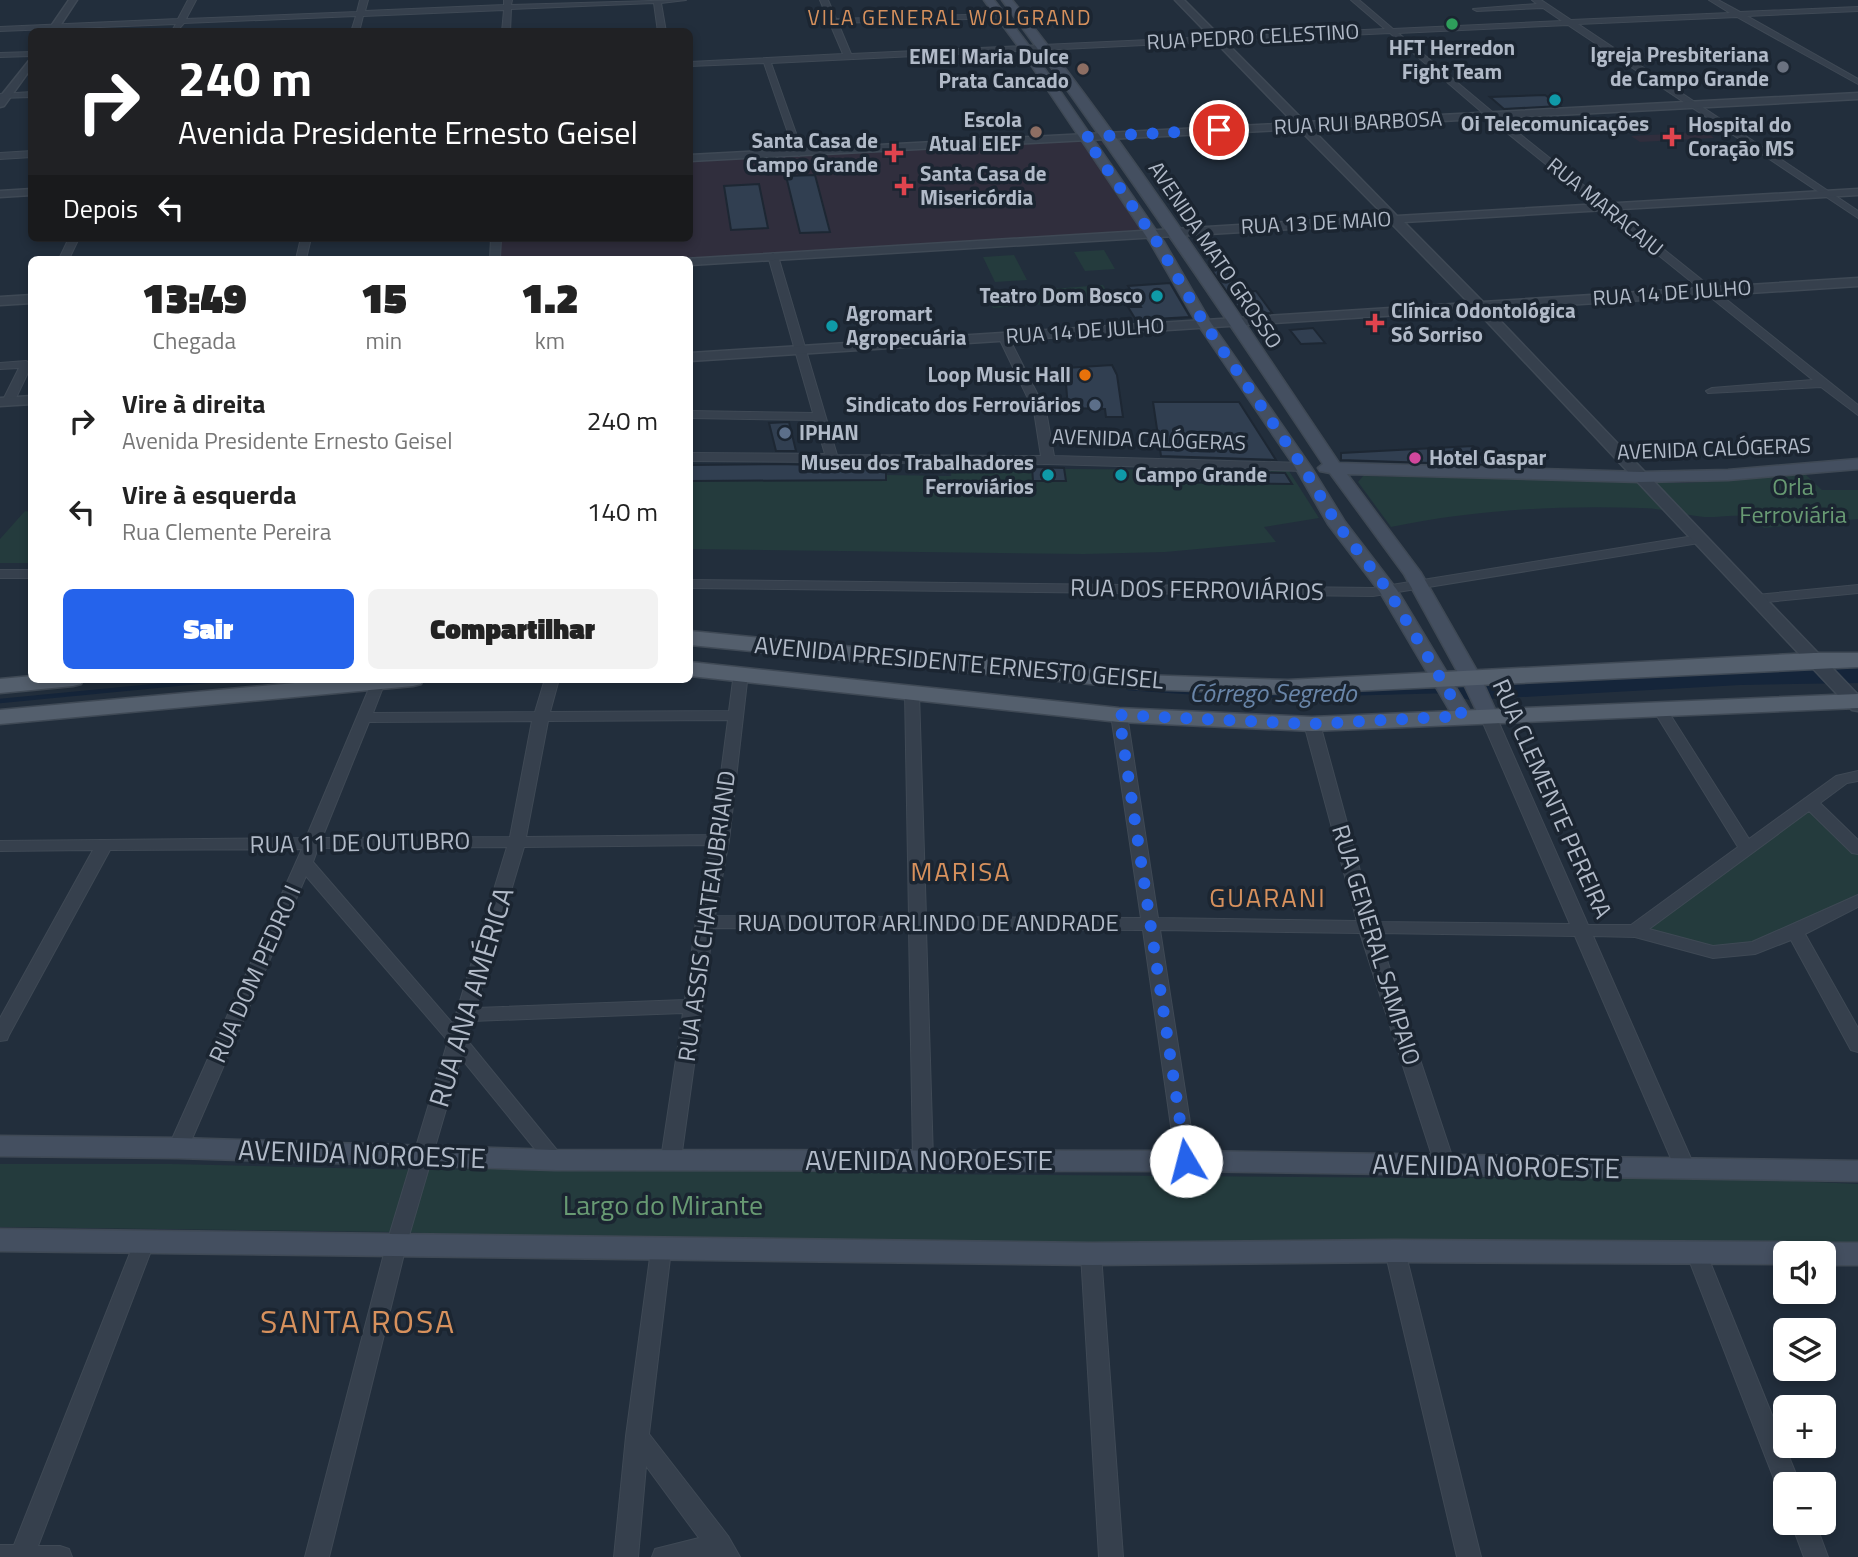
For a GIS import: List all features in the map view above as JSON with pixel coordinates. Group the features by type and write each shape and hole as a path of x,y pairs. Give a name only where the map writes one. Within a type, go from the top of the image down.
{"main road":[{"name":"AVENIDA MATO GROSSO","path":"989,0 1151,232 1204,323 1303,467"},
{"name":"AVENIDA MATO GROSSO","path":"1007,0 1044,47 1175,231 1335,469"},
{"path":"999,16 1018,17"},
{"name":"AVENIDA CALÓGERAS","path":"1303,467 1641,477 1728,475 1858,464"},
{"name":"RUA CLEMENTE PEREIRA","path":"1303,467 1343,532 1466,698"},
{"name":"RUA CLEMENTE PEREIRA","path":"1335,469 1418,584 1466,698"},
{"name":"AVENIDA PRESIDENTE ERNESTO GEISEL","path":"693,638 1141,682 1212,686 1288,687 1659,708 1853,700"},
{"name":"AVENIDA PRESIDENTE ERNESTO GEISEL","path":"693,669 1119,715 1312,724 1466,698 1820,666 1858,660"},
{"path":"0,685 28,683"},
{"path":"0,717 367,683"},
{"name":"AVENIDA NOROESTE","path":"0,1146 178,1148 555,1160 1186,1161 1858,1171"},
{"path":"0,1240 1091,1254 1395,1251 1773,1254"},
{"path":"1836,1254 1858,1254"}],"street":[{"path":"54,28 73,0"},
{"path":"178,28 192,0"},
{"path":"356,28 364,0"},
{"path":"71,28 508,4 682,0"},
{"path":"824,0 848,56"},
{"path":"1180,0 1479,306 1853,700"},
{"name":"RUA MARACAJU","path":"1355,0 1493,117 1858,411"},
{"path":"1536,0 1858,215"},
{"path":"1713,0 1858,82"},
{"path":"657,1 661,28"},
{"path":"506,28 508,4"},
{"path":"1477,9 1544,6"},
{"name":"RUA PEDRO CELESTINO","path":"693,64 1858,9"},
{"path":"833,21 999,16"},
{"path":"0,29 28,29"},
{"path":"0,55 28,54"},
{"path":"767,61 799,153"},
{"path":"2,98 28,65"},
{"path":"2,98 28,95"},
{"name":"RUA RUI BARBOSA","path":"693,158 1858,96"},
{"path":"0,156 28,154"},
{"path":"0,194 28,192"},
{"name":"RUA 13 DE MAIO","path":"693,261 1858,192"},
{"path":"773,256 832,458"},
{"name":"RUA 14 DE JULHO","path":"693,357 1858,282"},
{"path":"0,301 28,299"},
{"path":"1003,336 1041,411 1048,460"},
{"path":"0,366 26,364 4,402"},
{"path":"1712,391 1823,383"},
{"path":"4,402 28,400"},
{"path":"693,415 820,417"},
{"name":"AVENIDA CALÓGERAS","path":"693,457 1048,460 1303,467"},
{"name":"RUA DOS FERROVIÁRIOS","path":"693,584 1388,590 1700,540"},
{"path":"0,574 28,575"},
{"path":"1756,599 1858,589"},
{"name":"RUA ASSIS CHATEAUBRIAND","path":"671,1159 705,922 721,840 741,673"},
{"name":"RUA DOM PEDRO I","path":"178,1148 311,845 378,683"},
{"name":"RUA ANA AMÉRICA","path":"317,1557 396,1246 517,841 541,716 551,683"},
{"path":"912,693 923,1159"},
{"name":"RUA CLEMENTE PEREIRA","path":"1466,698 1581,931 1686,1170"},
{"path":"1659,708 1746,847"},
{"path":"1119,715 1186,1161"},
{"path":"363,718 736,716"},
{"name":"RUA GENERAL SAMPAIO","path":"1312,724 1367,926 1445,1165"},
{"path":"1635,931 1842,779 1858,776"},
{"path":"1811,803 1858,849"},
{"name":"RUA 11 DE OUTUBRO","path":"0,846 721,840"},
{"path":"0,1035 103,847"},
{"path":"303,863 457,1040 555,1160"},
{"name":"RUA DOUTOR ARLINDO DE ANDRADE","path":"705,922 1367,926 1635,931 1713,952 1755,948 1795,932 1858,900"},
{"path":"1795,932 1858,1045"},
{"path":"466,1015 694,1006"},
{"path":"60,1557 14,1556 144,1243"},
{"path":"626,1557 637,1436 661,1250"},
{"path":"1395,1251 1469,1557"},
{"path":"1696,1252 1783,1472"},
{"path":"1091,1254 1111,1557"},
{"path":"637,1436 723,1551"},
{"path":"1808,1535 1816,1557"},
{"path":"664,1557 723,1551"}],"shaded area":[{"name":"Hospital do Coração MS","path":"1707,132 1714,138 1640,142 1631,136"},
{"name":"Santa Casa de Misericórdia","path":"1085,137 1090,143 1118,144 1092,145 1151,232 693,261 693,256 495,256 496,242 693,242 693,158"}],"green space":[{"path":"1104,250 1115,269 1085,271 1074,252"},
{"path":"1014,255 1027,280 995,282 983,257"},
{"path":"1103,285 1110,298 1058,301 1051,289"},
{"path":"1040,292 1046,304 993,308 986,295"},
{"path":"693,465 886,467 886,475 951,476 952,468 1289,471 1319,518 1264,527 1276,542 1165,552 1084,554 693,549"},
{"name":"Orla Ferroviária","path":"1806,475 1822,490 1858,490 1858,519 1764,528 1743,516 1704,517 1649,508 1578,507 1453,516 1391,527 1358,482 1363,476 1685,483"},
{"path":"25,511 28,512 28,563 0,563 0,539"},
{"path":"1811,803 1858,849 1858,900 1795,932 1713,952 1635,931"},
{"name":"Largo do Mirante","path":"0,1164 172,1164 417,1170 664,1167 918,1174 1437,1178 1692,1176 1858,1184 1858,1248 1836,1248 1836,1241 1773,1241 1773,1248 655,1242 398,1232 0,1227"}],"building":[{"path":"1545,95 1560,106 1504,109 1490,97"},
{"path":"815,175 830,232 800,233 786,176"},
{"path":"759,184 768,228 731,230 724,186"},
{"path":"1224,265 1240,292 1256,291 1272,313 1243,315 1209,266"},
{"name":"Teatro Dom Bosco","path":"1170,283 1190,317 1136,320 1128,307 1141,307 1128,286"},
{"path":"1313,328 1325,343 1301,344 1290,330"},
{"path":"1112,365 1117,375 1123,417 1106,417 1105,409 1068,408 1066,384 1057,384 1050,369"},
{"path":"1153,402 1239,402 1276,460 1161,456"},
{"name":"IPHAN","path":"789,422 796,451 776,451 769,423"},
{"name":"Hotel Gaspar","path":"1473,446 1490,465 1341,460 1341,453"},
{"path":"693,465 886,467 886,480 693,481"},
{"path":"1032,467 1064,468 1066,481 1033,481"},
{"path":"1163,470 1285,473 1292,484 1165,482"}],"waterway":[{"name":"Córrego Segredo","path":"1469,691 1740,676 1858,674"},
{"name":"Córrego Segredo","path":"0,701 186,683"},
{"name":"Córrego Segredo","path":"1128,688 1246,696 1443,691"}],"place":[{"name":"HFT Herredon Fight Team","path":"1452,24"},
{"name":"Igreja Presbiteriana de Campo Grande","path":"1783,67"},
{"name":"EMEI Maria Dulce Prata Cancado","path":"1083,69"},
{"name":"Oi Telecomunicações","path":"1555,100"},
{"name":"Escola Atual EIEF","path":"1036,132"},
{"name":"Hospital do Coração MS","path":"1672,137"},
{"name":"Santa Casa de Campo Grande","path":"894,153"},
{"name":"Santa Casa de Misericórdia","path":"904,186"},
{"name":"Teatro Dom Bosco","path":"1157,296"},
{"name":"Clínica Odontológica Só Sorriso","path":"1375,323"},
{"name":"Agromart Agropecuária","path":"832,326"},
{"name":"Loop Music Hall","path":"1085,375"},
{"name":"Sindicato dos Ferroviários","path":"1095,405"},
{"name":"IPHAN","path":"785,433"},
{"name":"Hotel Gaspar","path":"1415,458"},
{"name":"Museu dos Trabalhadores Ferroviários","path":"1048,475"},
{"name":"Campo Grande","path":"1121,475"}],"district":[{"name":"VILA GENERAL WOLGRAND","path":"950,18"},
{"name":"MARISA","path":"961,872"},
{"name":"GUARANI","path":"1268,898"},
{"name":"SANTA ROSA","path":"358,1322"}],"route":[{"path":"1186,1161 1119,715 1312,724 1463,716 1388,590 1337,524 1303,467 1204,323 1157,242 1085,137 1219,130"}]}
